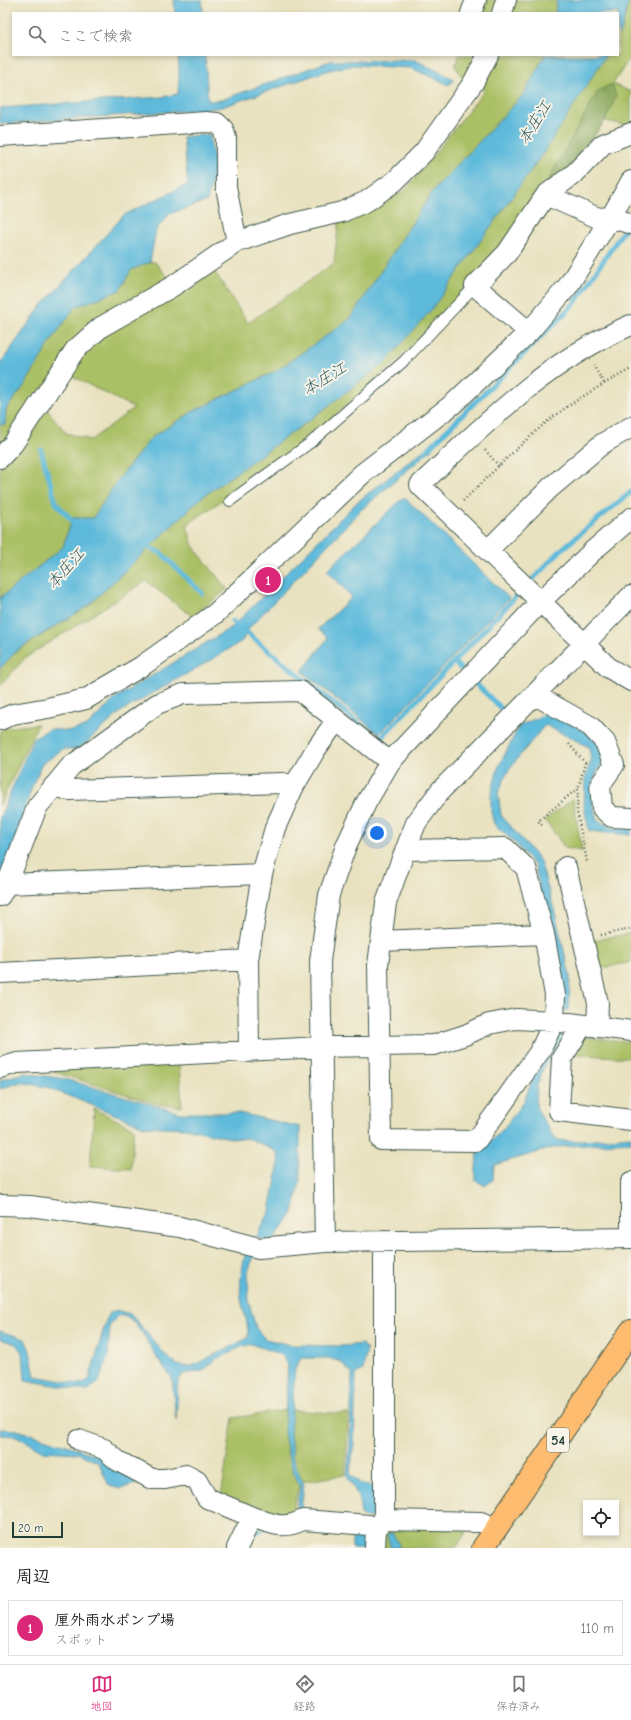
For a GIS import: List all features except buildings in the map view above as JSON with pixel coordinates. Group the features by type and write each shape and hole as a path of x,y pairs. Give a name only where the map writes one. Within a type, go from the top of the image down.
{"main road":[{"name":"54","path":"483,1548 631,1331"}],"street":[{"path":"471,12 476,0"},
{"path":"502,12 506,0"},
{"path":"0,458 13,444 75,350 101,327 173,286 237,242 290,224 342,212 367,201 395,181 424,152 472,83 487,56"},
{"path":"0,136 206,122 217,123 224,129 226,138 226,187 237,242"},
{"path":"529,332 475,286 507,253 546,195 575,173 603,144 631,133"},
{"path":"0,720 13,714 48,708 86,698 142,666 215,614 362,474 453,404 529,332 621,221 631,181"},
{"path":"546,195 598,218 621,221"},
{"path":"631,325 583,349 556,366 492,417 420,485 609,668 631,681"},
{"path":"488,550 550,488 602,444 631,427"},
{"path":"325,1242 320,960 329,895 346,846 366,803 390,762 530,591 595,549 631,518"},
{"path":"566,867 598,1003 540,1051 476,1141 381,1140 378,965 386,903 416,823 440,791 631,596"},
{"path":"262,874 4,890 37,807 71,766 157,704 183,694 300,692 390,762"},
{"path":"534,695 590,726 605,742 614,765 600,785 602,808 612,817 631,818"},
{"path":"249,1052 248,960 262,874 275,828 294,786 316,749 336,721"},
{"path":"54,786 69,790 283,783 294,786"},
{"path":"405,850 505,848 526,868 544,934 555,995 573,1024 562,1058 559,1111 631,1120"},
{"path":"381,941 544,934"},
{"path":"0,973 248,960"},
{"path":"0,1068 17,1063 249,1052 321,1047 434,1045 465,1035 489,1024 516,1019 631,1031"},
{"path":"0,1205 30,1206 180,1227 260,1248 325,1242 631,1238 631,1182"},
{"path":"378,1532 384,1241"},
{"path":"79,1440 104,1449 118,1461 152,1478 165,1479 186,1475 197,1481 207,1498 276,1526 293,1525 303,1520 369,1525 378,1532 481,1522 497,1528"},
{"path":"237,1548 252,1517"}],"lane":[{"path":"230,501 310,443 398,366 475,286"}],"path":[{"path":"461,502 549,420 604,383 631,369"},
{"path":"569,744 585,763 578,789 577,812 587,862"},
{"path":"542,825 538,821 578,789"},
{"path":"583,938 631,929"}],"green space":[{"path":"481,0 557,0 555,12 476,12"},
{"path":"629,0 631,0 631,56 613,84 631,92 631,126 605,121 616,96 546,184 500,251 398,361 307,440 187,525 193,546 227,589 193,617 146,581 25,658 0,686 0,662 88,606 201,498 311,419 431,310 544,152 605,56 619,56 619,35"},
{"path":"459,56 544,56 524,94 433,191 350,319 276,371 194,411 152,437 117,481 93,518 72,518 63,547 0,598 0,425 5,424 6,409 24,386 53,338 75,307 120,290 131,270 150,262 155,262 178,290 211,266 248,323 334,263 339,220 405,191 485,90 465,81 455,66","holes":["70,375 134,408 91,440 66,433 46,408"]},
{"path":"612,84 616,96 605,121 568,171 546,184 598,91"},
{"path":"38,724 0,805 0,731 4,728"},
{"path":"573,799 582,851 565,848 545,820"},
{"path":"631,933 631,962 597,969 591,941"},
{"path":"584,1037 631,1042 631,1058 571,1054"},
{"path":"179,1062 182,1107 157,1104 39,1067"},
{"path":"94,1109 134,1128 131,1169 90,1166"},
{"path":"287,1410 349,1414 345,1475 300,1482 292,1513 277,1520 221,1497 233,1418"},
{"path":"386,1526 470,1526 456,1548 382,1548"}],"water":[{"path":"174,0 202,0 203,12 175,12"},
{"path":"557,0 629,0 619,35 619,12 555,12"},
{"path":"178,56 205,56 208,101 221,100 330,61 415,60 454,79 449,85 411,68 354,65 329,70 222,107 0,124 0,108 162,97 178,94"},
{"name":"本庄江","path":"544,56 605,56 544,152 431,310 386,362 311,419 201,498 88,606 17,650 0,669 0,598 63,547 72,518 93,518 117,481 152,437 194,411 276,371 350,319 433,191 524,94"},
{"path":"209,134 215,169 207,201 169,214 156,230 150,262 131,270 120,290 75,307 53,338 24,386 6,409 5,424 0,425 0,364 39,309 124,215 188,184 183,137"},
{"path":"429,446 432,449 361,510 250,627 242,641 122,711 79,749 63,749 42,764 33,784 4,872 0,877 0,817 33,739 49,729 71,731 87,726 117,697 232,627 356,503"},
{"path":"404,497 509,598 379,734 302,671 328,638 318,629 352,597 327,570"},
{"path":"548,713 586,732 599,745 604,762 596,775 593,790 593,805 597,820 613,828 631,829 631,835 589,831 584,807 585,778 591,760 589,747 545,725 509,769 498,793 501,815 540,861 554,909 570,976 569,1010 563,1011 535,866 515,843 494,824 491,812 491,794 498,768 519,726"},
{"path":"559,1033 567,1035 543,1069 537,1086 536,1107 555,1140 572,1141 631,1136 631,1142 556,1147 494,1165 493,1180 485,1186 475,1180 477,1155 504,1128 524,1101 533,1078"},
{"path":"25,1073 65,1079 181,1113 239,1113 300,1127 300,1182 293,1213 272,1241 256,1238 270,1211 279,1162 277,1152 250,1139 230,1138 185,1128 144,1126 46,1087 20,1082 0,1089 0,1080"},
{"path":"246,1251 254,1256 248,1272 249,1303 256,1328 265,1339 291,1345 343,1346 362,1344 367,1350 363,1370 356,1374 354,1444 350,1474 362,1485 376,1487 377,1512 370,1518 361,1516 359,1498 347,1475 350,1443 352,1374 341,1362 329,1358 301,1358 295,1369 290,1434 293,1459 304,1485 300,1517 295,1516 300,1487 289,1460 284,1433 288,1365 282,1355 251,1344 216,1359 203,1371 183,1374 178,1381 176,1421 172,1378 159,1361 143,1334 130,1318 118,1315 110,1325 108,1356 99,1382 87,1391 25,1380 23,1354 16,1344 0,1339 0,1331 25,1339 30,1351 35,1376 80,1384 89,1380 108,1314 117,1310 132,1315 165,1355 177,1365 190,1367 248,1338 240,1291"},
{"path":"0,1429 17,1430 103,1458 143,1482 119,1489 108,1484 99,1463 78,1453 43,1451 16,1436 0,1435"},
{"path":"358,1530 369,1539 369,1548 352,1548 352,1537"},
{"path":"392,1532 399,1545 399,1548 391,1548 387,1535"}],"waterway":[{"path":"426,451 574,304 626,227"},
{"path":"41,450 56,503 76,525"},
{"path":"528,584 563,548 631,492"},
{"path":"143,545 161,553 202,593"},
{"path":"232,621 379,740 522,590"},
{"path":"454,662 463,671"},
{"path":"475,683 504,711"},
{"path":"251,1538 252,1535 261,1530"}],"place":[{"name":"厘外雨水ポンプ場","path":"268,580"}]}
